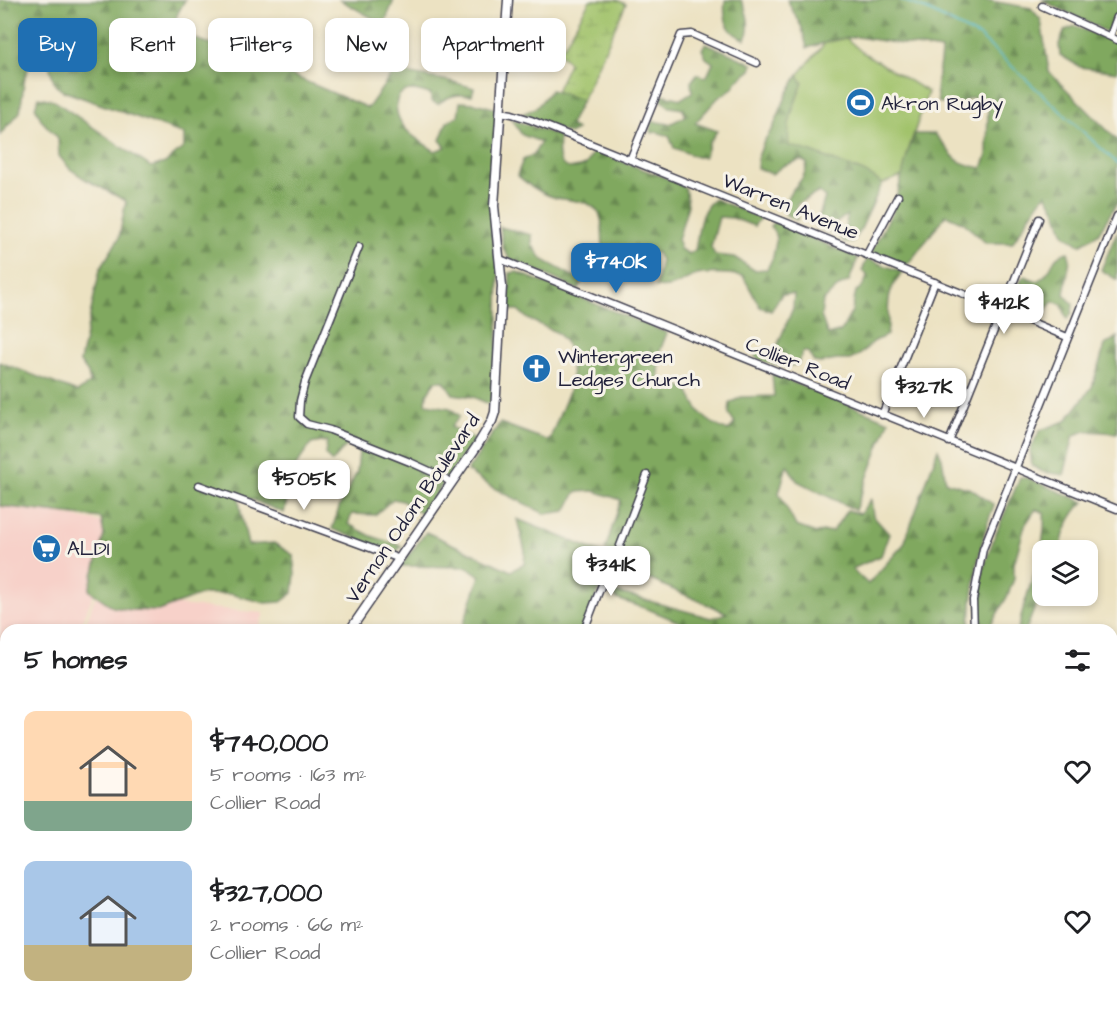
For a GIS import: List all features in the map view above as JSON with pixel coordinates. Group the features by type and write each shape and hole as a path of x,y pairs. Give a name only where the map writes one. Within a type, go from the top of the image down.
{"main road":[{"name":"Vernon Odom Boulevard","path":"354,624 488,430 495,412 502,286 494,206 508,0"}],"street":[{"path":"1042,6 1117,40"},
{"path":"1110,36 1117,17"},
{"path":"630,160 681,35 692,34 757,63"},
{"name":"Warren Avenue","path":"500,112 531,120 1067,337"},
{"path":"867,255 898,196"},
{"path":"974,624 973,600 983,549 1117,216"},
{"path":"949,442 1039,219"},
{"path":"359,247 307,376 300,401 299,417 307,424 330,430 410,462 451,483"},
{"name":"Collier Road","path":"500,259 1117,509"},
{"path":"882,415 935,282"},
{"path":"586,624 647,475"},
{"path":"199,485 400,559"}],"shaded area":[{"path":"0,506 55,513 116,525 95,591 81,624 0,624"},
{"path":"95,597 264,613 260,624 85,624"}],"green space":[{"path":"0,0 185,0 176,18 109,18 109,72 196,72 196,39 208,43 208,72 284,72 368,108 393,72 450,81 474,88 472,95 454,96 438,104 431,101 431,94 414,90 405,91 397,99 398,116 404,127 435,151 446,147 440,140 447,122 458,116 460,102 475,103 497,109 491,210 492,231 499,265 496,407 473,397 453,394 444,381 435,381 427,394 426,404 450,408 460,416 451,427 475,439 422,514 402,501 393,499 375,515 352,514 348,524 371,536 402,546 395,553 332,529 340,505 357,472 359,452 347,445 332,462 325,455 327,441 311,444 295,467 284,513 239,494 248,545 274,543 293,555 295,574 293,593 281,602 265,603 230,594 203,594 158,611 113,607 89,590 104,535 101,518 0,506 0,362 77,392 90,383 88,373 80,362 100,269 119,238 126,201 70,169 59,156 58,138 42,121 35,107 39,97 53,100 151,167 165,163 184,147 184,134 63,91 55,85 51,72 97,72 97,18 18,18 18,72 27,72 20,112 0,135"},
{"path":"340,0 394,0 387,18 372,18"},
{"path":"590,0 617,0 626,4 582,100 556,91 569,63 566,60 566,42"},
{"path":"725,0 741,0 748,19 745,39 734,33 727,24"},
{"path":"787,0 985,0 1031,8 1041,20 1049,72 1117,140 1117,203 1098,234 1080,245 1064,234 1056,211 1046,194 1012,243 986,243 964,223 946,215 909,263 904,265 871,252 893,211 908,151 915,134 935,134 958,160 982,168 987,155 988,107 972,97 955,106 938,102 936,89 941,50 857,37 838,39 807,48 802,28"},
{"path":"1042,0 1117,0 1117,22 1109,33"},
{"path":"1075,26 1117,43 1117,72 1080,67 1060,55 1059,44 1065,30"},
{"name":"Akron Rugby","path":"846,38 862,52 928,92 902,176 882,184 858,169 789,146 790,121 803,83 798,75 825,43"},
{"path":"706,43 753,64 751,70 736,82 734,87 718,98 695,123 717,131 704,157 697,157 674,148 669,136 650,131 652,121 670,124 685,116 683,109 670,107 661,100 662,94 681,99 692,92 691,82 697,74 707,76 713,63 706,58 702,49"},
{"path":"798,75 803,83 791,113 789,145 858,169 882,184 852,243 844,242 839,237 846,224 847,215 834,224 829,232 816,227 825,197 819,192 797,204 797,220 786,215 787,199 802,179 807,163 800,160 783,166 772,174 757,168 764,141 773,128 787,94"},
{"path":"551,90 582,100 570,125 577,130 569,134 522,114 536,108"},
{"path":"511,119 559,136 559,158 561,163 570,168 586,165 594,151 674,181 685,188 688,205 678,240 680,249 689,254 695,250 702,215 715,199 760,218 754,226 733,218 719,217 711,247 715,255 734,257 754,270 767,269 773,257 777,237 770,226 774,222 858,258 849,281 839,286 823,301 821,316 828,335 841,331 852,311 856,291 863,285 867,275 862,271 867,259 903,272 896,280 890,295 887,335 873,342 861,354 850,360 814,362 808,352 803,352 798,364 793,365 776,365 759,360 755,357 756,353 762,349 775,351 793,308 794,294 782,294 771,311 760,307 743,276 703,274 671,287 656,287 661,260 657,253 617,246 603,247 601,219 594,207 549,195 534,188 517,175 523,160 534,154 541,142 522,135"},
{"path":"500,227 532,235 532,245 543,260 578,279 585,260 589,262 579,290 509,258 503,248"},
{"path":"1117,232 1117,280 1101,270"},
{"path":"1068,252 1070,259 1064,294 1073,304 1072,314 1067,319 1062,305 1053,301 1047,308 1041,323 1033,318 1030,310 1014,300 1020,292 1026,291 1020,285 1021,279 1025,276 1037,281 1045,275 1056,258"},
{"path":"517,272 667,333 660,351 659,378 668,384 687,388 702,414 712,423 728,431 735,423 729,414 730,403 741,397 774,396 772,374 889,421 855,510 797,481 787,465 779,493 796,526 816,533 833,531 847,510 860,514 871,499 873,516 889,534 881,556 852,569 868,584 904,544 938,449 946,482 971,489 994,505 980,552 970,624 684,624 617,599 609,590 711,618 727,613 616,565 620,558 605,550 621,500 594,491 576,492 566,511 545,514 490,486 467,471 500,423 549,441 572,384 571,362 566,343 558,333 528,319 518,310 509,310 510,273"},
{"path":"1117,337 1117,433 1086,431 1074,435 1064,475 1043,472 1032,466 1030,450 1040,430 1066,421 1092,387 1105,345"},
{"path":"1020,477 1084,502 1068,524 1063,540 1042,540 1044,513 1036,509 1025,525 1014,564 1014,579 1007,597 991,624 979,624 979,590 989,551"},
{"path":"517,519 609,556 608,567 585,624 463,624 480,576 467,567 401,566 426,532 511,571 524,564 525,551"},
{"path":"1032,580 1032,606 1035,606 1028,624 1019,624 1021,615"}],"waterway":[{"path":"901,0 921,7 980,37 1117,163"}],"place":[{"name":"Akron Rugby","path":"860,103"},
{"name":"Wintergreen Ledges Church","path":"537,368"},
{"name":"ALDI","path":"46,548"}]}
